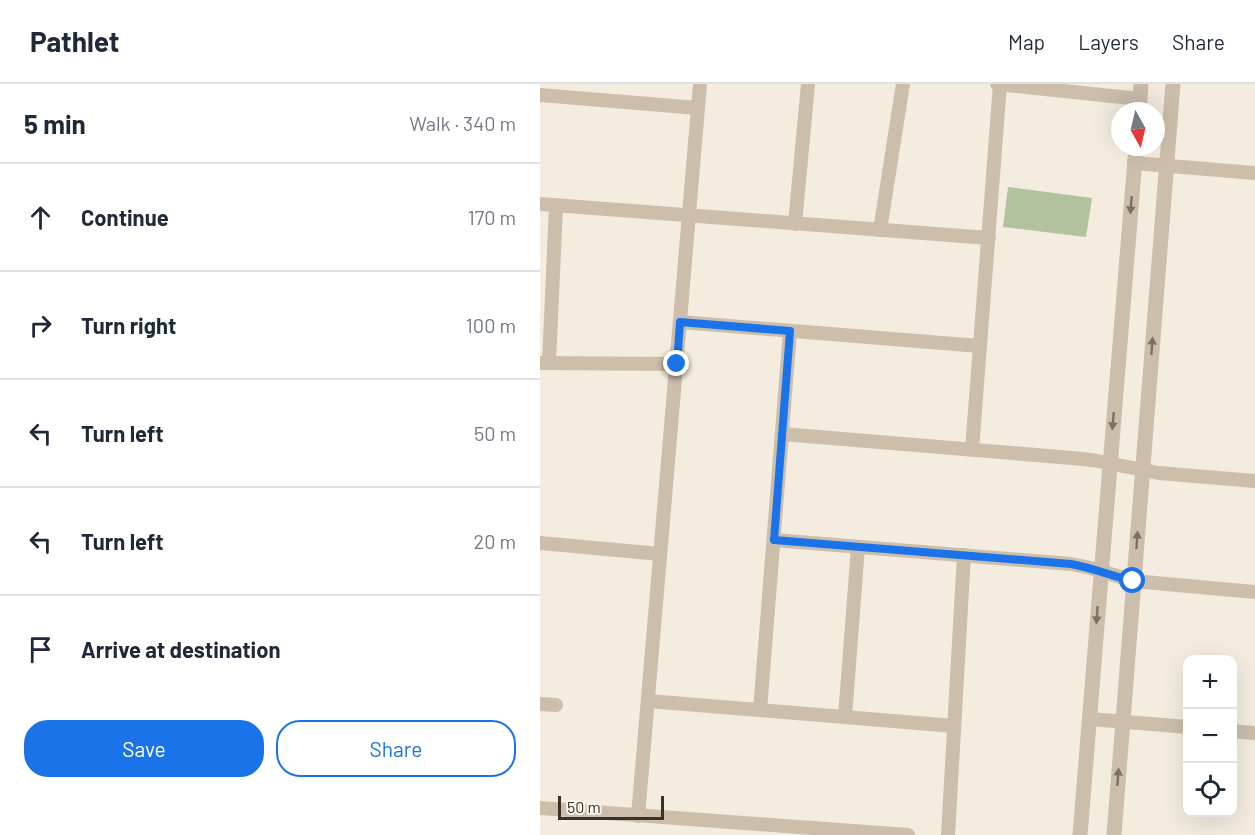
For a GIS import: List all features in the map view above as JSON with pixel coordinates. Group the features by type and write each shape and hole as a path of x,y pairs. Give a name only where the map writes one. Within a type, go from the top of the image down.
{"street":[{"path":"589,99 590,84"},
{"path":"638,816 700,84"},
{"path":"795,224 808,84"},
{"path":"880,230 903,84"},
{"path":"972,450 999,84 1140,98"},
{"path":"1114,835 1173,84"},
{"path":"540,95 698,108"},
{"path":"1080,835 1135,156"},
{"path":"1134,163 1255,173"},
{"path":"540,204 988,238"},
{"path":"556,206 544,363 677,364"},
{"path":"680,322 980,346"},
{"path":"760,710 790,331"},
{"path":"782,434 1072,458 1176,475 1255,481"},
{"path":"774,540 1071,564 1133,581 1255,592"},
{"path":"540,543 660,554"},
{"path":"845,717 858,547"},
{"path":"948,835 964,555"},
{"path":"648,701 954,726"},
{"path":"540,704 556,705"},
{"path":"1090,720 1183,728"},
{"path":"1237,731 1255,733"},
{"path":"540,808 788,831 908,835"}],"green space":[{"path":"1008,187 1092,198 1086,237 1003,227"}],"route":[{"path":"677,364 680,322 790,331 774,540 1071,564 1133,581"}]}
